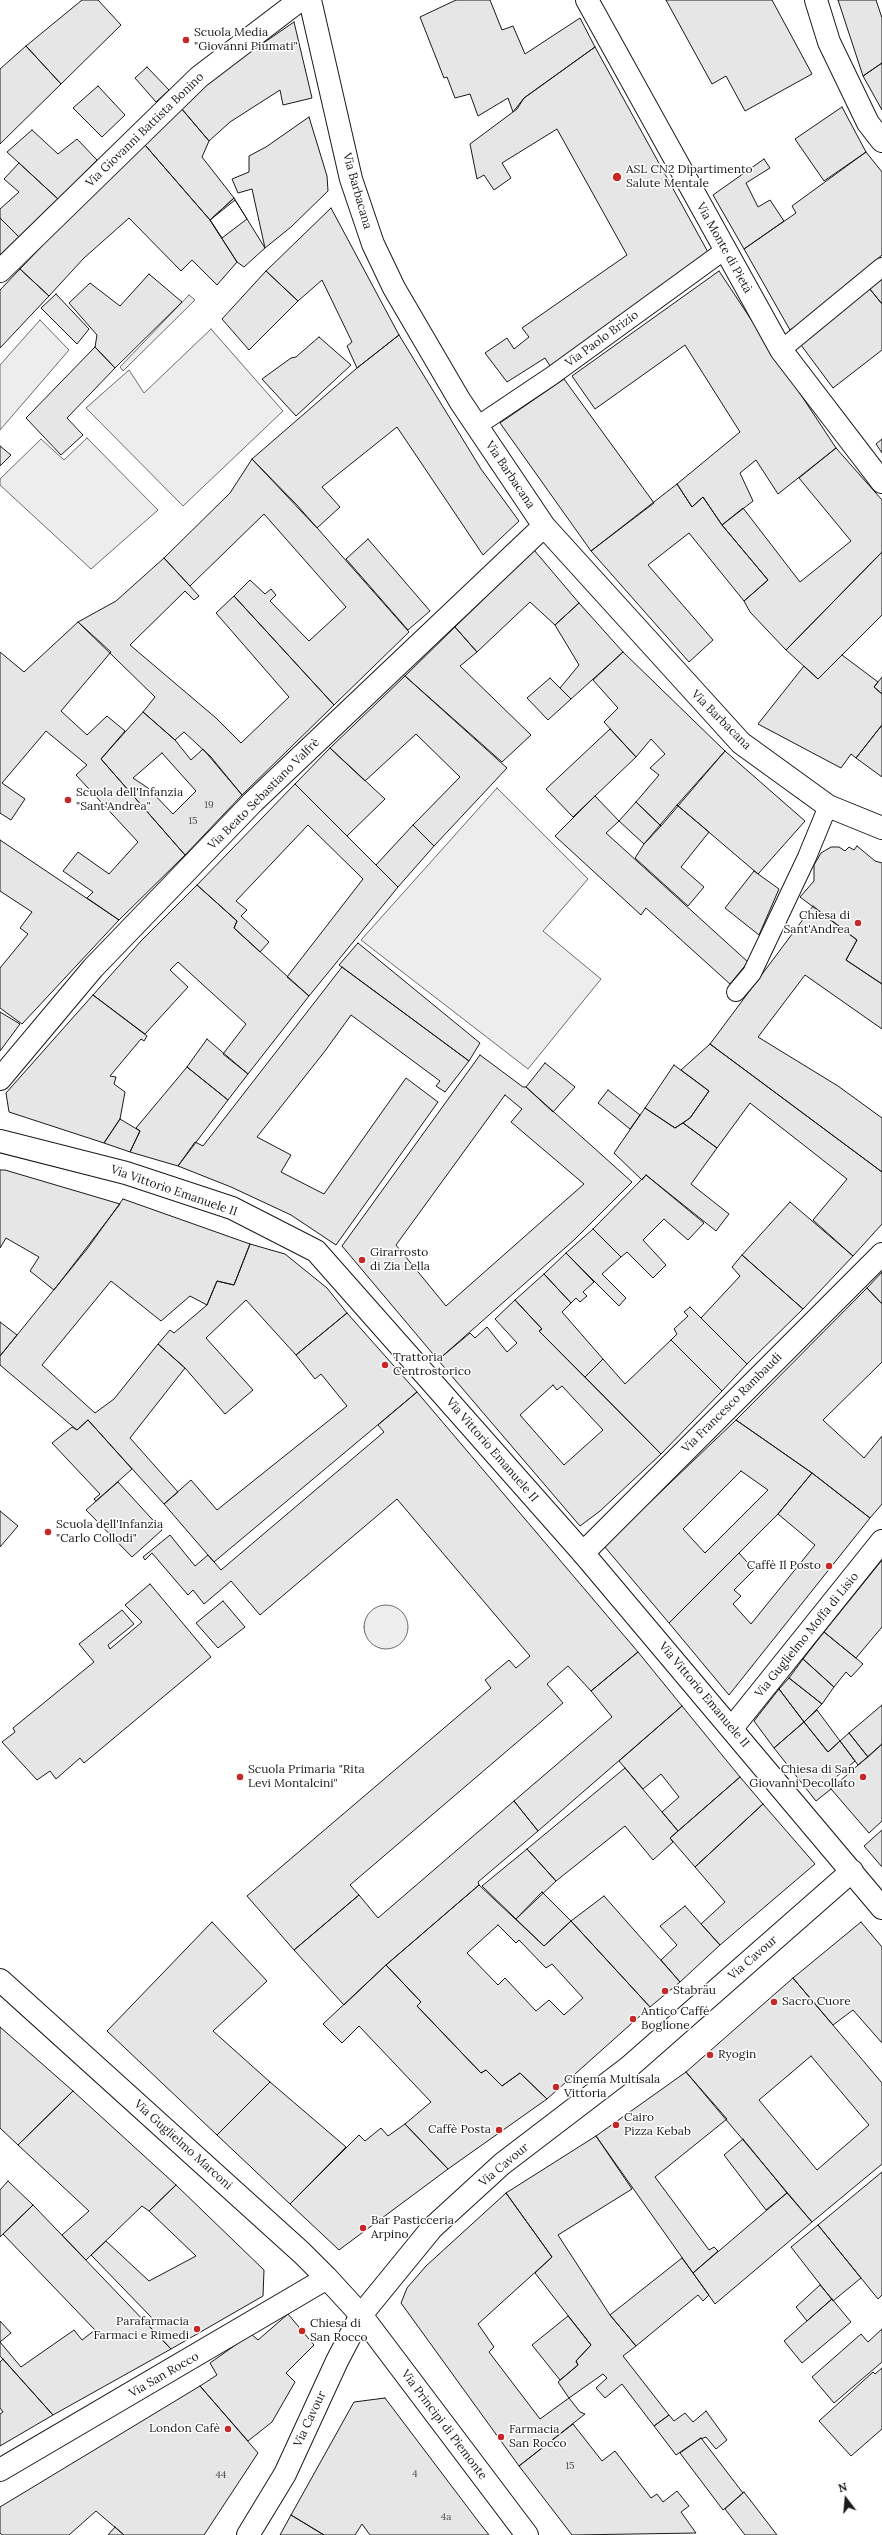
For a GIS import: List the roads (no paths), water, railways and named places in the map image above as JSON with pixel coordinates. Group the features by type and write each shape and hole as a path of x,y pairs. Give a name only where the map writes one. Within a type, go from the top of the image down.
{"street":[{"name":"Via Giovanni Battista Bonino","path":"0,271 199,77 300,0"},
{"name":"Via Barbacana","path":"310,0 351,179 373,244 394,288 477,426 544,526 741,743 828,806 882,828"},
{"name":"Via Monte di Pietà","path":"587,0 782,350 882,482"},
{"path":"816,0 829,42 868,123 882,140"},
{"name":"Via Beato Sebastiano Valfrè","path":"0,1079 93,968 253,802 544,526"},
{"name":"Via Vittorio Emanuele II","path":"0,1141 126,1173 232,1208 316,1251 583,1553 732,1728 882,1908"},
{"name":"Via Francesco Rambaudi","path":"583,1553 882,1254"},
{"name":"Via Guglielmo Moffa di Lisio","path":"732,1728 882,1541"},
{"name":"Via Cavour","path":"248,2535 285,2474 337,2361 361,2315 432,2228 502,2164 629,2067 852,1871"},
{"name":"Via Guglielmo Marconi","path":"0,1980 291,2242 361,2315"},
{"name":"Via San Rocco","path":"0,2470 327,2278"},
{"name":"Via Principi di Piemonte","path":"361,2315 527,2535"}],"lane":[{"name":"Via Paolo Brizio","path":"477,426 553,375 725,250"},
{"path":"782,350 882,267"},
{"path":"736,992 752,973 807,857 828,806"}],"place":[{"name":"Scuola Media \"Giovanni Piumati\"","path":"186,40"},
{"name":"ASL CN2 Dipartimento Salute Mentale","path":"617,177"},
{"name":"Scuola dell'Infanzia \"Sant'Andrea\"","path":"68,800"},
{"name":"Chiesa di Sant'Andrea","path":"858,923"},
{"name":"Girarrosto di Zia Lella","path":"362,1260"},
{"name":"Trattoria Centrostorico","path":"385,1365"},
{"name":"Scuola dell'Infanzia \"Carlo Collodi\"","path":"48,1532"},
{"name":"Caffè Il Posto","path":"829,1566"},
{"name":"Scuola Primaria \"Rita Levi Montalcini\"","path":"240,1777"},
{"name":"Chiesa di San Giovanni Decollato","path":"863,1777"},
{"name":"Stabräu","path":"665,1991"},
{"name":"Sacro Cuore","path":"774,2002"},
{"name":"Antico Caffé Boglione","path":"633,2019"},
{"name":"Ryogin","path":"710,2055"},
{"name":"Cinema Multisala Vittoria","path":"556,2087"},
{"name":"Cairo Pizza Kebab","path":"616,2125"},
{"name":"Caffè Posta","path":"499,2130"},
{"name":"Bar Pasticceria Arpino","path":"363,2228"},
{"name":"Parafarmacia Farmaci e Rimedi","path":"197,2329"},
{"name":"Chiesa di San Rocco","path":"302,2331"},
{"name":"London Cafè","path":"228,2429"},
{"name":"Farmacia San Rocco","path":"501,2437"}]}
